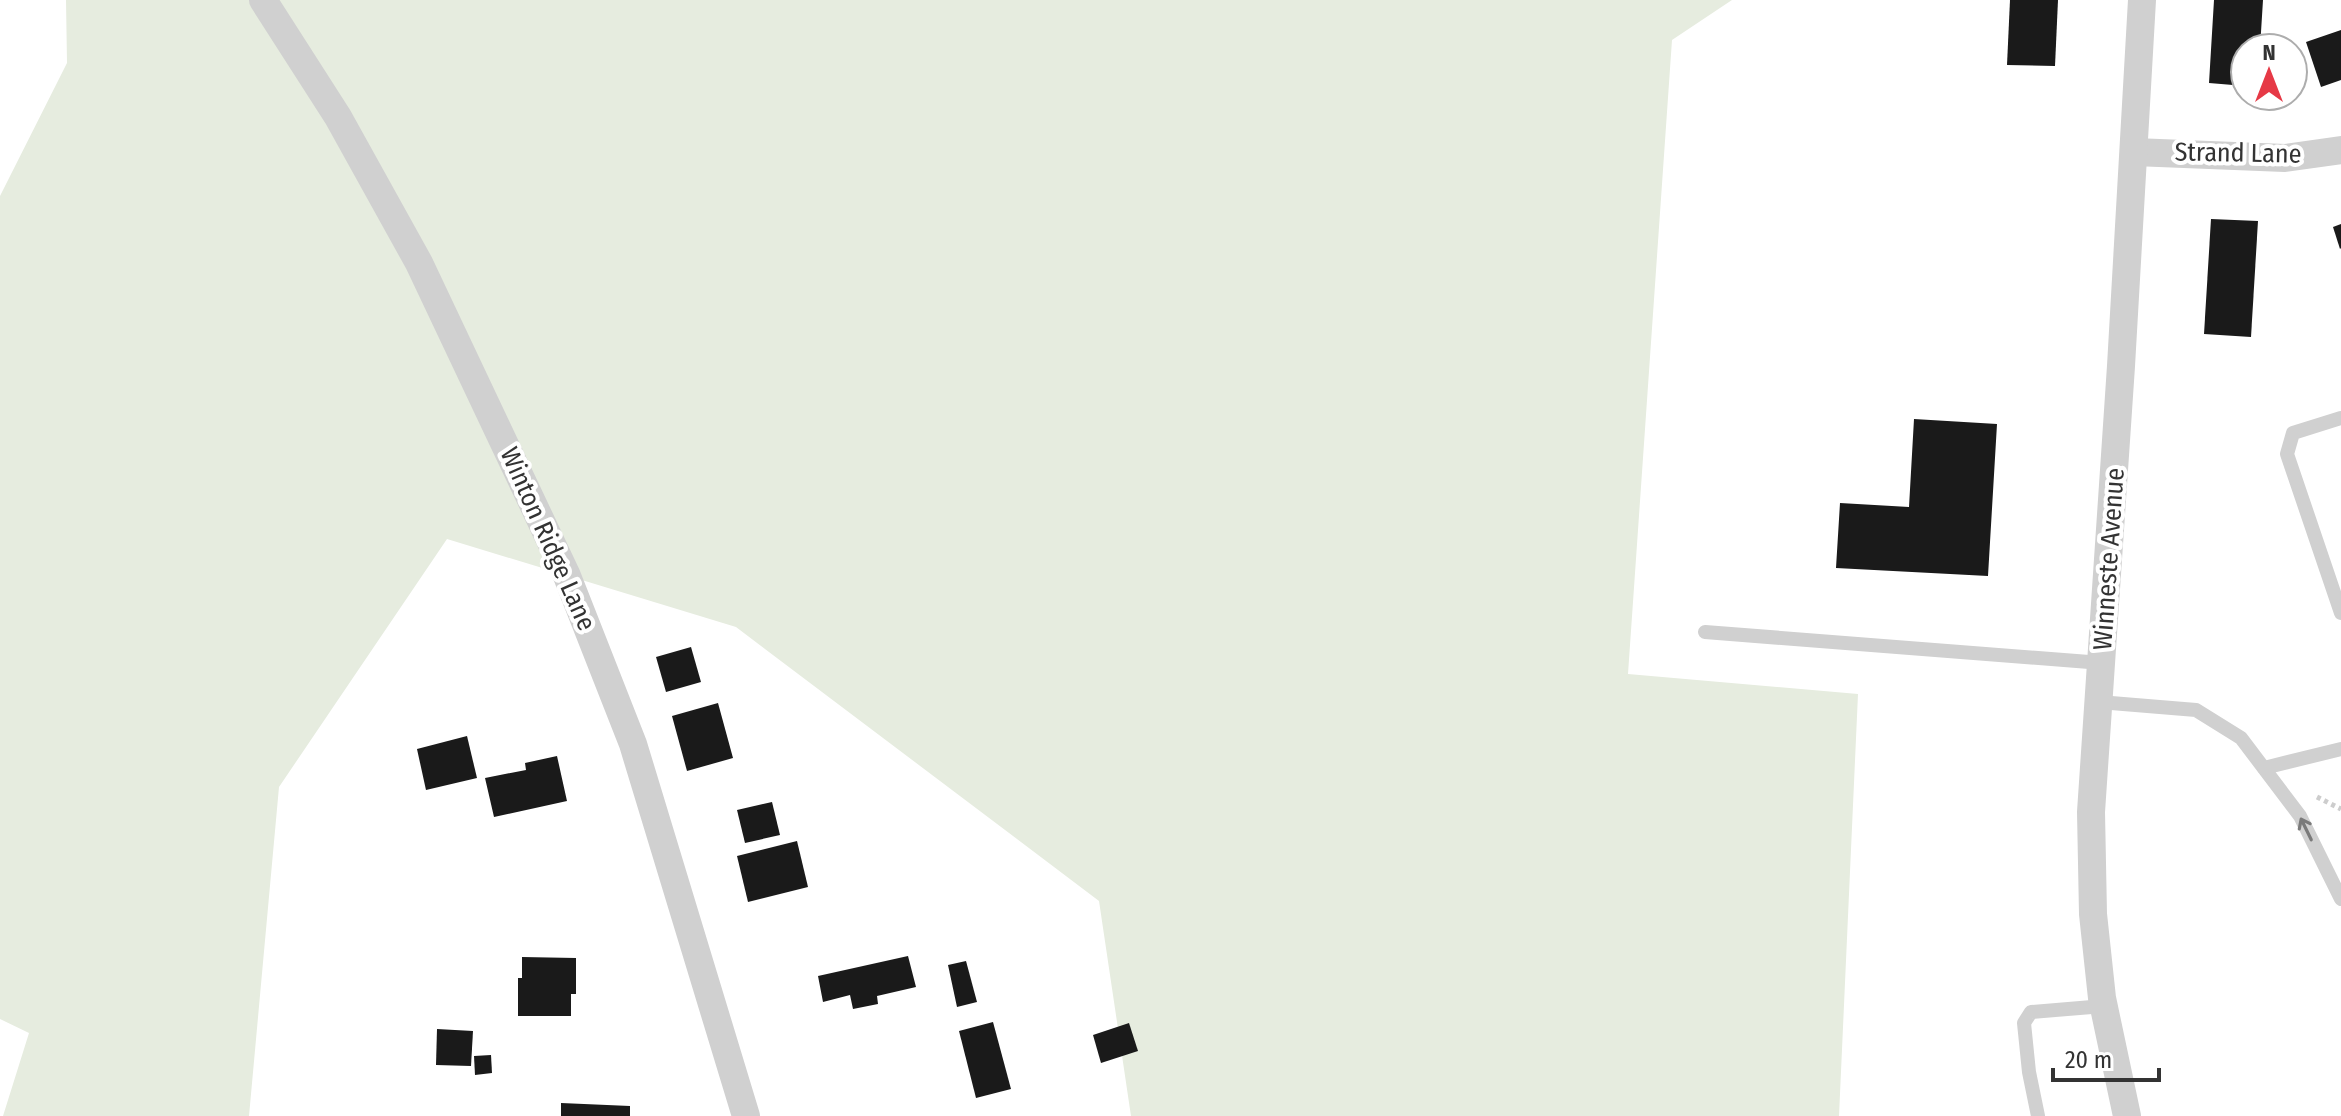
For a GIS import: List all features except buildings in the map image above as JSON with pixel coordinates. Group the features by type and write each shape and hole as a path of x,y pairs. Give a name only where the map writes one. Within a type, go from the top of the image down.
{"street":[{"name":"Winton Ridge Lane","path":"263,0 338,117 419,263 567,576 633,744 746,1116"},
{"name":"Winneste Avenue","path":"2127,1116 2104,1006 2093,914 2091,812 2142,0"},
{"name":"Strand Lane","path":"2134,152 2285,158 2341,150"}],"lane":[{"path":"2341,418 2293,433 2287,454 2341,613"},
{"path":"1705,632 2102,663"},
{"path":"2099,702 2196,710 2241,738 2300,816 2341,899"},
{"path":"2264,768 2341,749"},
{"path":"2038,1116 2024,1023 2031,1012 2104,1006"}],"shaded area":[{"path":"66,0 1732,0 1672,40 1628,674 1858,694 1839,1116 1131,1116 1099,901 736,627 447,539 279,787 249,1116 3,1116 29,1033 0,1019 0,196 67,63"}]}
